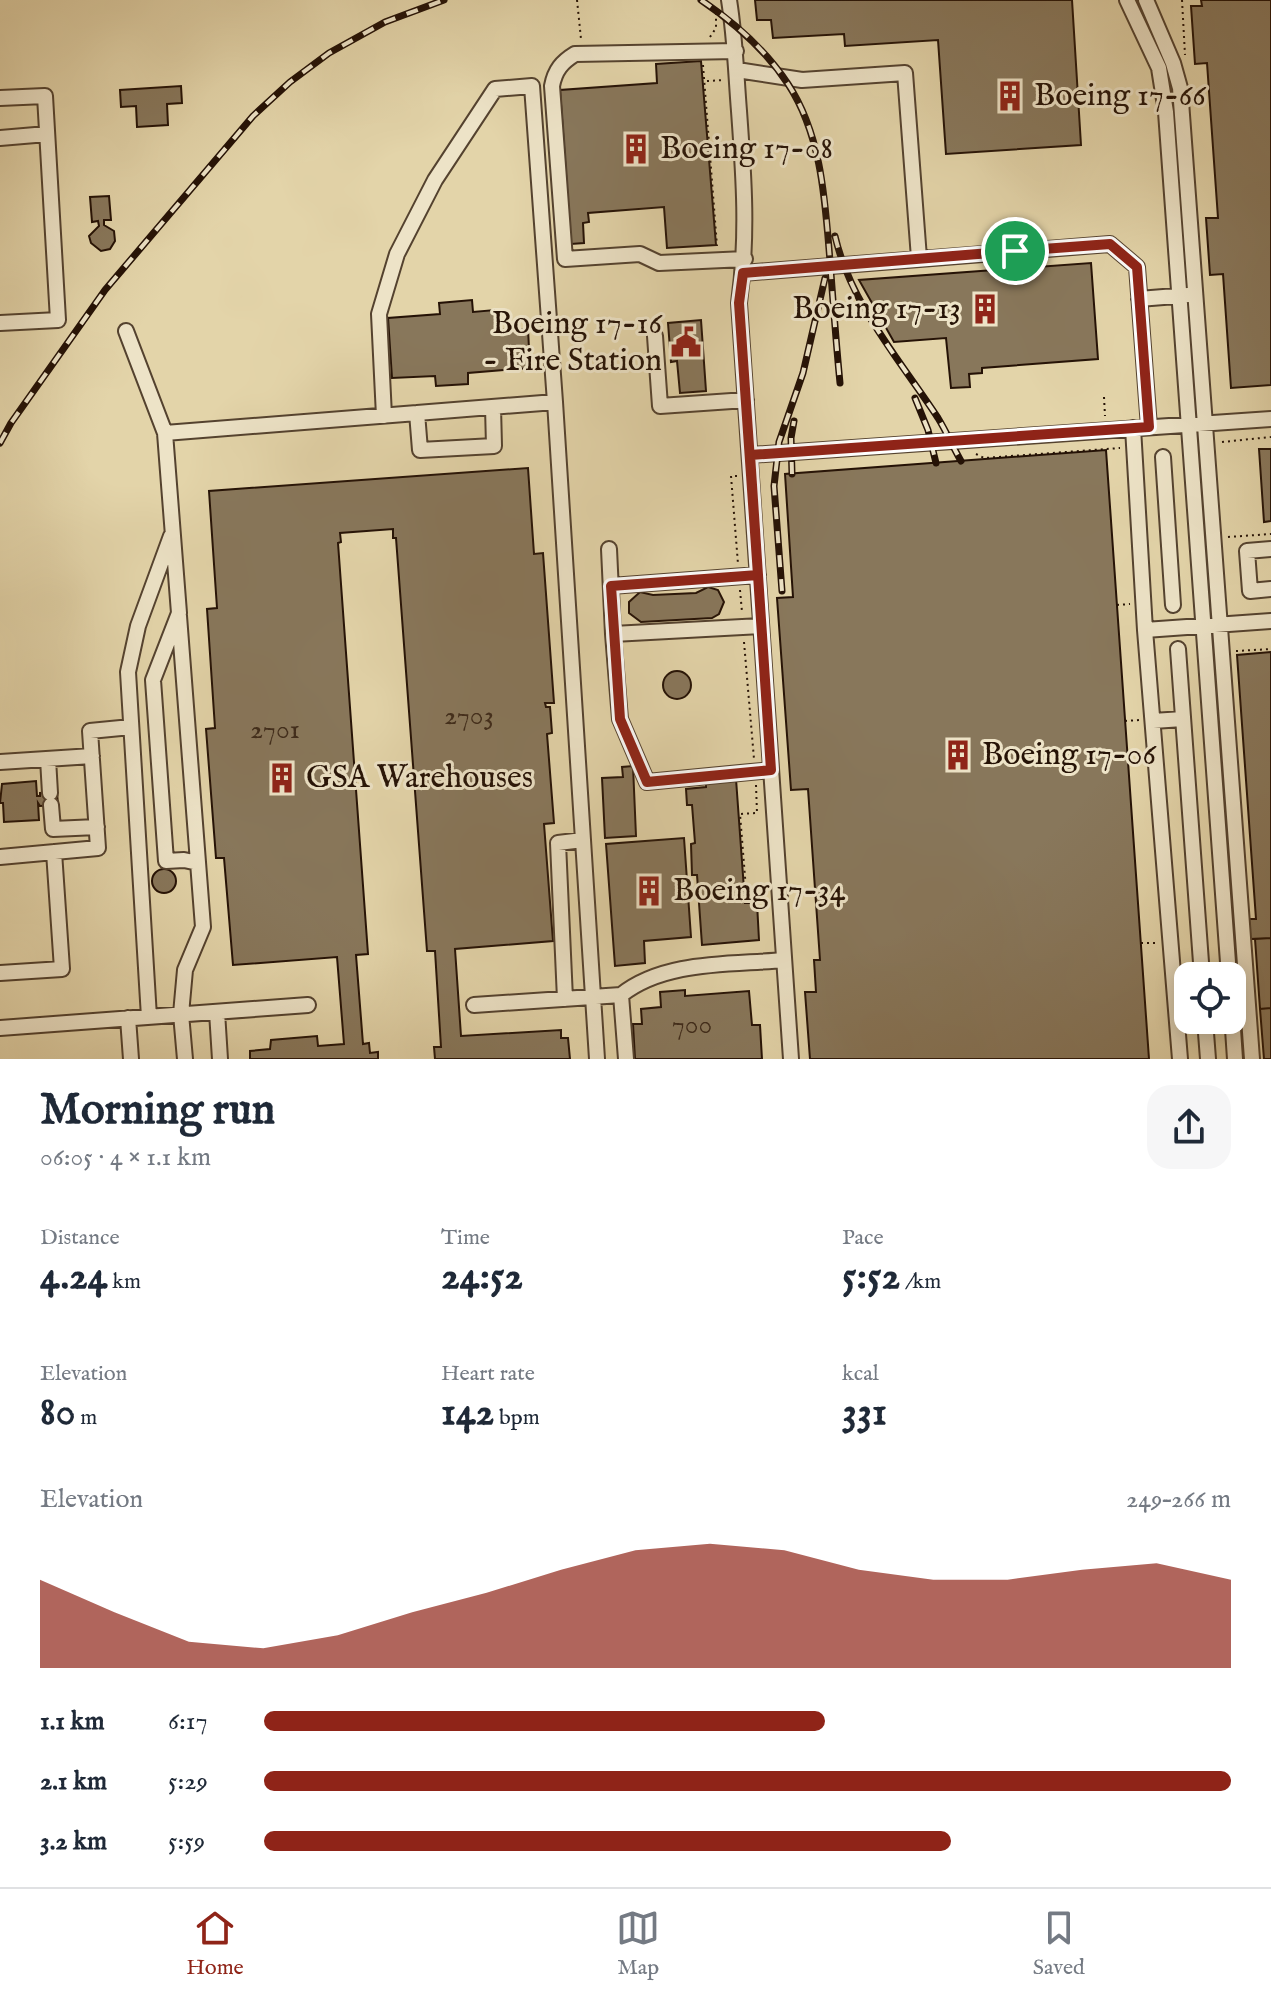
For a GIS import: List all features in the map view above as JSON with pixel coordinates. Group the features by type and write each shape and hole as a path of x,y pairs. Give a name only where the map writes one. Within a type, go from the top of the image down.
{"lane":[{"path":"729,0 736,51 747,209 739,303 791,1059"},
{"path":"1146,0 1173,63 1180,88 1252,1059"},
{"path":"1132,2 1162,83 1228,962"},
{"path":"736,51 575,54 560,66 552,86 565,259 640,254 659,263 744,266 919,258 1110,244 1137,267 1141,428 1134,447 1180,1059"},
{"path":"737,70 802,80 905,73 919,258"},
{"path":"384,416 379,314 397,254 435,180 495,89 532,86 597,1059"},
{"path":"0,98 45,96 58,320 0,323"},
{"path":"0,138 47,134"},
{"path":"1139,299 1196,295"},
{"path":"126,331 165,433 203,927 185,970 181,1014 185,1059"},
{"path":"655,336 660,406 746,400"},
{"path":"165,433 555,402"},
{"path":"417,413 420,450 494,446 493,407"},
{"path":"750,455 1271,419"},
{"path":"1163,457 1173,605"},
{"path":"149,1017 128,672 138,626 172,532"},
{"path":"1140,534 1168,532"},
{"path":"609,549 620,719 647,782 771,770"},
{"path":"1271,549 1247,551 1250,591 1271,589"},
{"path":"611,586 758,575"},
{"path":"166,861 153,680 179,613"},
{"path":"1145,625 1203,626 1271,621"},
{"path":"613,634 761,626"},
{"path":"1178,649 1200,962"},
{"path":"1153,721 1183,719"},
{"path":"0,857 98,848 90,731 131,727"},
{"path":"0,762 92,756"},
{"path":"48,759 53,829 97,827"},
{"path":"1214,769 1231,768"},
{"path":"565,999 558,843 583,840"},
{"path":"0,973 62,969 54,852"},
{"path":"139,862 184,860 198,863"},
{"path":"474,1005 621,995 634,985 679,969 784,960"},
{"path":"621,995 626,1059"},
{"path":"0,1028 308,1005"},
{"path":"217,1012 220,1059"},
{"path":"128,1018 131,1059"},
{"path":"1206,1034 1208,1059"},
{"path":"1233,1034 1235,1059"}],"path":[{"path":"1217,443 1271,437"},
{"path":"974,453 984,458 1134,447"},
{"path":"1117,605 1130,604 1132,622 1145,625"}],"building":[{"name":"Boeing 17-66","path":"755,0 1072,0 1081,145 946,154 938,40 845,46 844,34 773,38 771,20 757,20"},
{"path":"1201,0 1271,0 1271,385 1231,388 1223,274 1210,275 1206,218 1218,218 1207,63 1195,64 1191,6 1202,6"},
{"name":"Boeing 17-08","path":"701,61 716,245 667,248 664,207 588,213 589,222 583,223 584,243 571,244 560,90 657,83 656,64"},
{"path":"181,86 182,103 167,104 168,125 137,127 136,106 121,107 120,90"},
{"path":"109,196 111,220 104,220 104,225 114,231 115,241 110,249 101,251 91,243 89,236 99,226 98,221 92,222 90,197"},
{"name":"Boeing 17-13","path":"1091,263 1098,359 982,368 982,373 969,374 970,387 951,388 946,338 894,342 859,280"},
{"path":"472,300 473,312 495,310 497,330 528,329 530,368 468,373 468,384 436,386 435,376 392,378 388,318 440,314 439,303"},
{"name":"Boeing 17-16 - Fire Station","path":"701,320 706,391 680,393 677,361 671,362 668,323"},
{"path":"1259,449 1271,449 1271,521 1264,522"},
{"name":"Boeing 17-06","path":"1106,450 1149,1059 810,1059 805,992 816,992 814,960 820,960 808,789 791,790 777,598 793,597 785,474"},
{"name":"GSA Warehouses","path":"528,468 534,554 543,553 554,703 545,703 546,707 550,707 552,733 547,734 554,823 544,824 553,941 455,949 461,1036 561,1030 561,1038 568,1038 570,1059 435,1059 434,1047 441,1047 435,951 427,951 393,529 340,533 341,542 338,543 368,954 356,955 363,1044 369,1043 370,1053 378,1052 378,1059 250,1059 250,1051 270,1049 271,1040 317,1036 318,1046 344,1044 337,957 233,965 224,858 216,858 206,729 215,728 207,609 217,608 209,491"},
{"path":"708,587 718,590 724,602 719,614 712,618 641,622 629,613 629,602 640,592 653,595 696,593"},
{"path":"1271,652 1271,938 1250,939 1249,919 1256,919 1237,655"},
{"path":"677,671 687,675 691,685 687,695 677,699 667,695 663,685 667,675"},
{"path":"633,766 636,836 605,838 602,778 623,777 622,767"},
{"path":"736,779 745,903 757,903 759,940 702,945 697,875 692,875 691,844 695,843 692,805 687,805 686,789 706,787 706,781"},
{"path":"36,781 37,796 57,792 58,805 40,806 38,803 39,820 4,822 3,803 0,803 2,784"},
{"name":"Boeing 17-34","path":"684,838 691,937 644,941 645,963 615,966 606,844"},
{"path":"164,869 172,873 176,881 172,889 164,893 156,889 152,881 156,873"},
{"path":"1271,938 1271,1008 1260,1009 1255,939"},
{"path":"685,990 685,996 749,991 752,1025 760,1025 762,1059 635,1059 633,1024 642,1024 641,1009 661,1007 660,992"},
{"path":"1271,1008 1271,1059 1264,1059 1260,1009"}],"railway":[{"path":"0,443 105,290 253,116 290,82 329,53 385,22 444,0"},
{"path":"701,0 737,27 769,59 788,84 808,125 823,192 840,383"},
{"path":"835,236 842,261 865,309 938,418 961,461"},
{"path":"782,591 774,486 779,442 803,373 825,278"},
{"path":"915,398 928,430 936,463"},
{"path":"792,474 794,421"}],"place":[{"name":"Boeing 17-66","path":"1010,96"},
{"name":"Boeing 17-08","path":"636,149"},
{"name":"Boeing 17-13","path":"985,309"},
{"name":"Boeing 17-16 - Fire Station","path":"686,342"},
{"name":"Boeing 17-06","path":"958,755"},
{"name":"GSA Warehouses","path":"282,778"},
{"name":"Boeing 17-34","path":"649,891"}],"route":[{"path":"1015,251 743,273 739,303 758,575 742,578 611,586 620,719 647,782 755,774 771,770 750,455 1149,427 1137,267 1110,244 1015,251"}]}
